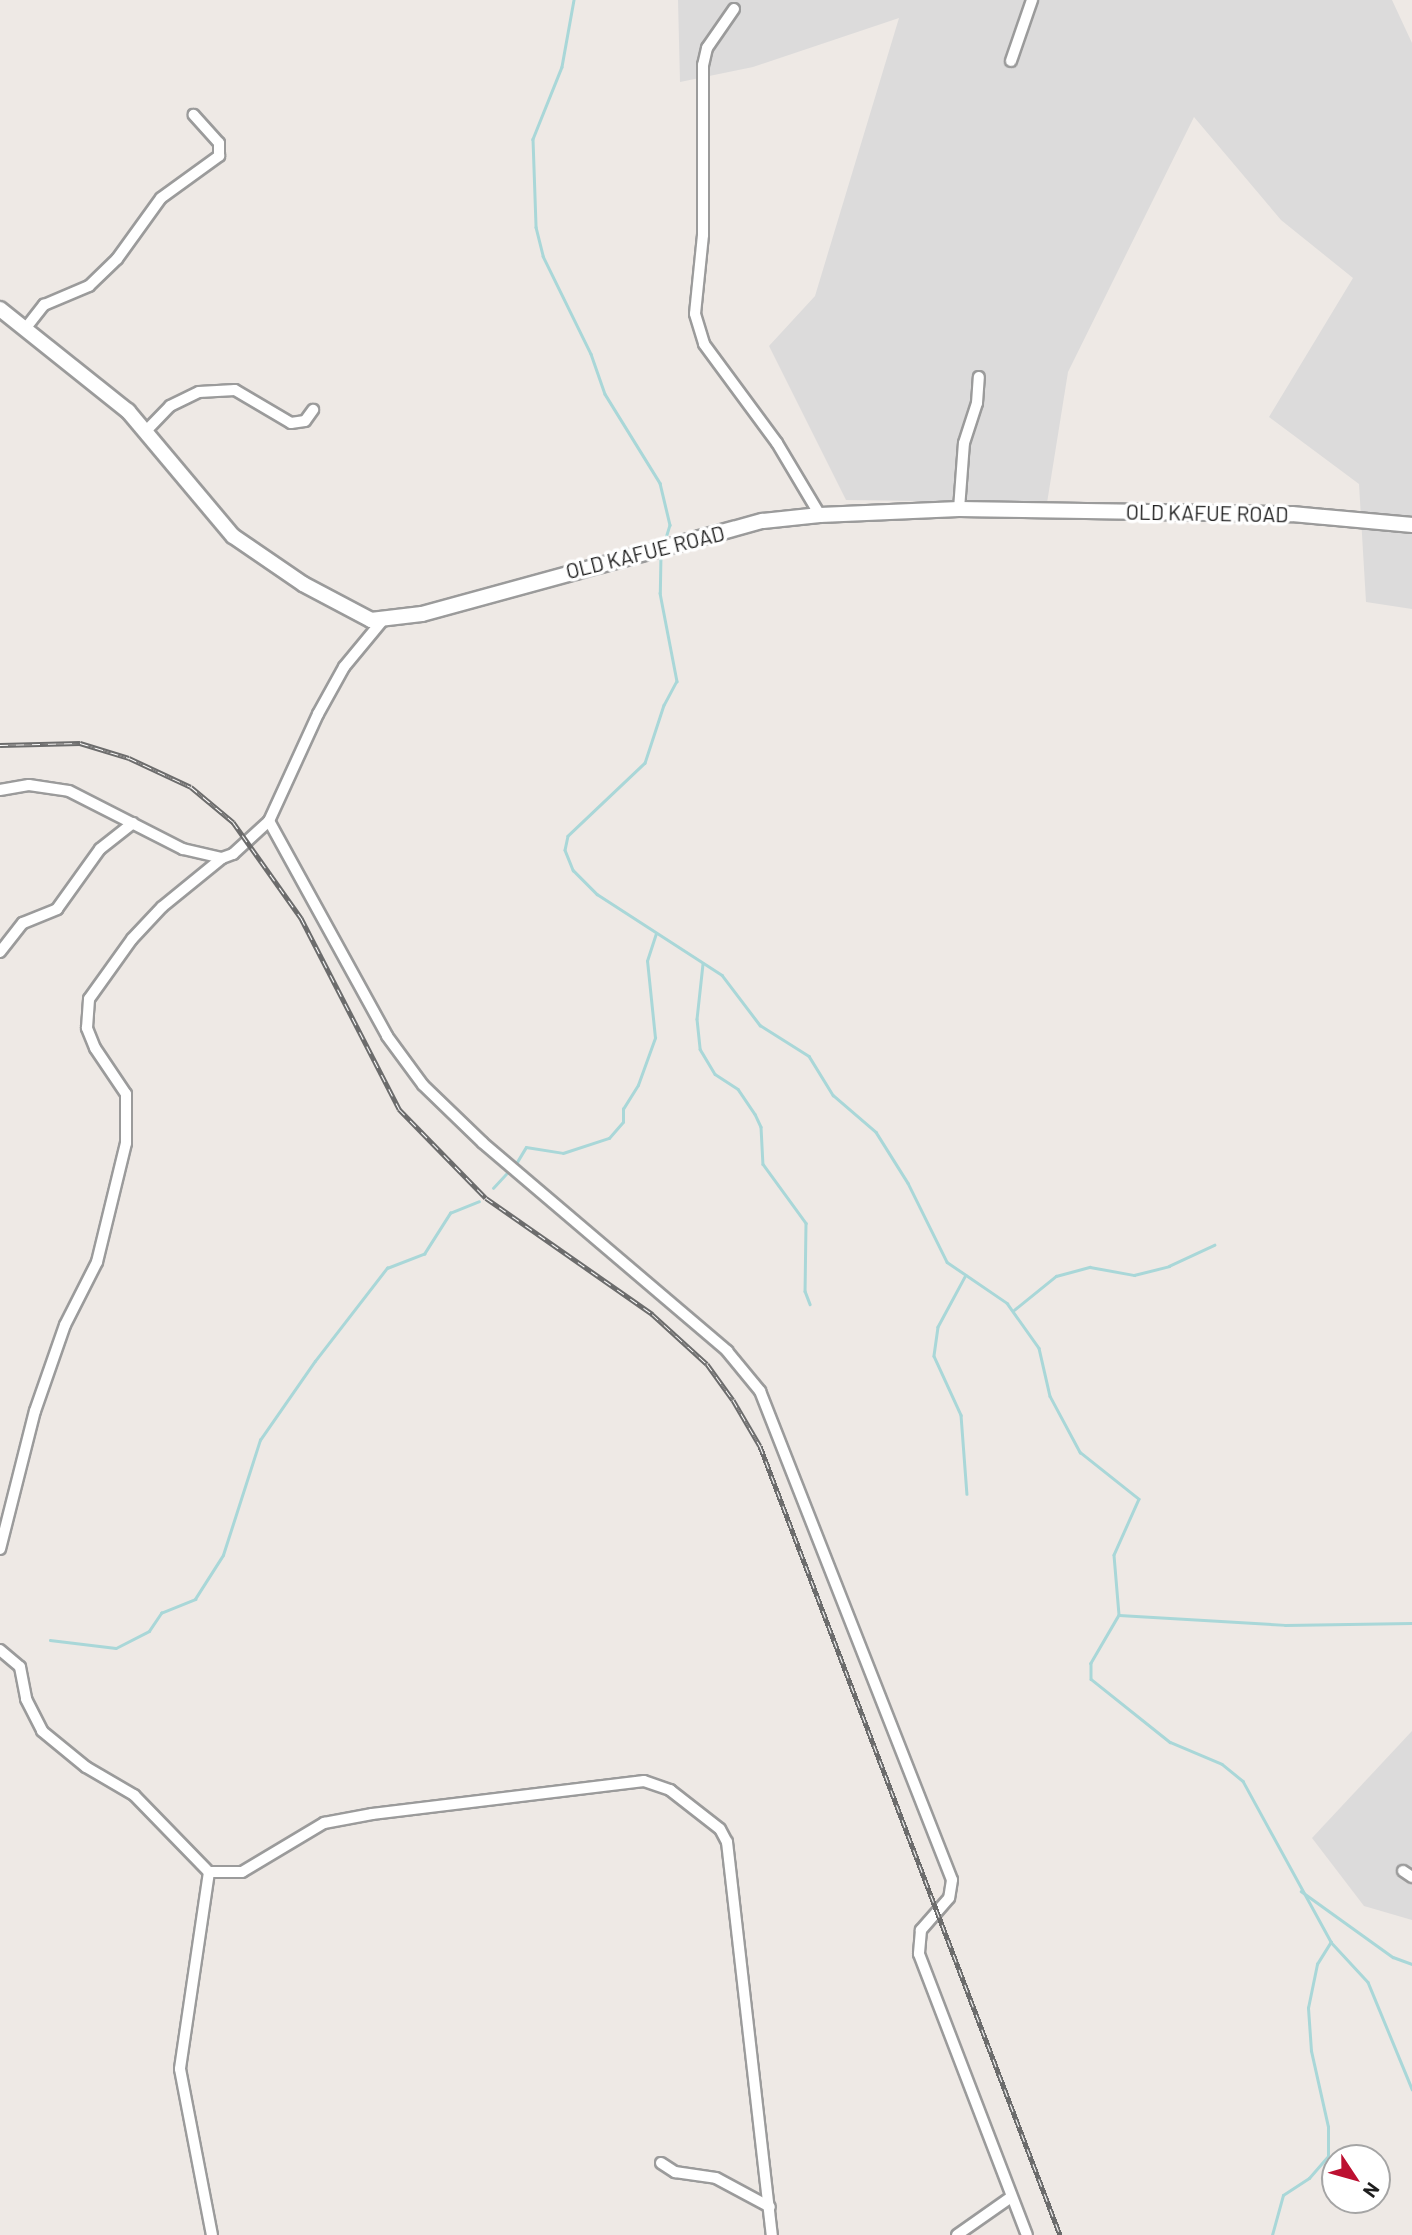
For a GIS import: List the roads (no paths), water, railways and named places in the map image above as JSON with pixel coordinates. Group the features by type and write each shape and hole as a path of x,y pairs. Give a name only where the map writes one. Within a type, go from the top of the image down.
{"street":[{"path":"1011,61 1032,0"},
{"path":"734,9 707,48 703,65 703,235 695,314 704,344 776,443 820,515"},
{"path":"25,329 58,296 89,286 117,259 161,198 219,156 219,143 194,115"},
{"path":"0,309 91,378 145,432 213,514 254,553 333,602 382,621 345,667 318,714 269,821 250,843 222,858 162,906 132,939 89,999 87,1028 95,1048 126,1094 126,1143 97,1262 65,1325 35,1411 0,1549"},
{"path":"960,509 964,443 977,403 979,377"},
{"path":"145,432 170,406 199,392 236,390 291,423 305,421 313,410"},
{"name":"OLD KAFUE ROAD","path":"382,621 763,521 820,515 960,509 1292,514 1412,525"},
{"path":"0,790 29,785 69,791 183,849 222,858"},
{"path":"269,821 387,1036 423,1085 482,1143 727,1351 760,1391 784,1442 952,1880 949,1898 921,1930 919,1954 1027,2235"},
{"path":"0,952 23,923 57,909 100,849 121,827 133,823"},
{"path":"0,1650 20,1667 26,1699 42,1731 86,1767 134,1796 209,1872 242,1872 324,1823 372,1814 643,1781 670,1790 720,1829 727,1842 772,2235"},
{"path":"209,1872 180,2069 212,2235"},
{"path":"661,2163 675,2172 716,2178 770,2207"},
{"path":"957,2235 1011,2197"}],"waterway":[{"path":"574,0 562,67 533,139 536,227 543,256 591,354 605,394 660,483 670,525 665,541"},
{"path":"661,554 660,593 677,681 664,705 645,763 568,836 565,850 573,870 597,894 722,975 760,1025 809,1056 833,1095 876,1132 908,1183 947,1262 1007,1303 1039,1348 1050,1396 1080,1452 1139,1499 1114,1555 1119,1615 1091,1663 1091,1679 1170,1742 1222,1764 1243,1781 1331,1942 1368,1982 1412,2089"},
{"path":"517,1162 526,1147 563,1153 609,1138 623,1122 623,1109 638,1085 655,1038 647,961 656,933"},
{"path":"703,964 697,1019 700,1049 715,1074 738,1089 755,1114 761,1127 763,1164 806,1223 805,1291 810,1304"},
{"path":"493,1188 509,1171"},
{"path":"50,1640 116,1648 149,1631 161,1613 195,1599 223,1555 260,1440 315,1361 387,1268 424,1254 450,1213 479,1201"},
{"path":"1014,1310 1056,1276 1090,1267 1134,1275 1169,1266 1214,1245"},
{"path":"966,1275 938,1327 934,1356 961,1415 967,1494"},
{"path":"1119,1615 1285,1625 1412,1623"},
{"path":"1301,1891 1393,1957 1412,1964"},
{"path":"1272,2235 1283,2195 1309,2178 1328,2156 1328,2127 1311,2051 1308,2008 1317,1964 1331,1942"}],"railway":[{"path":"0,745 80,743 129,758 191,787 233,822 301,918 399,1109 486,1198 652,1314 707,1364 733,1400 760,1446 1060,2235"}]}
